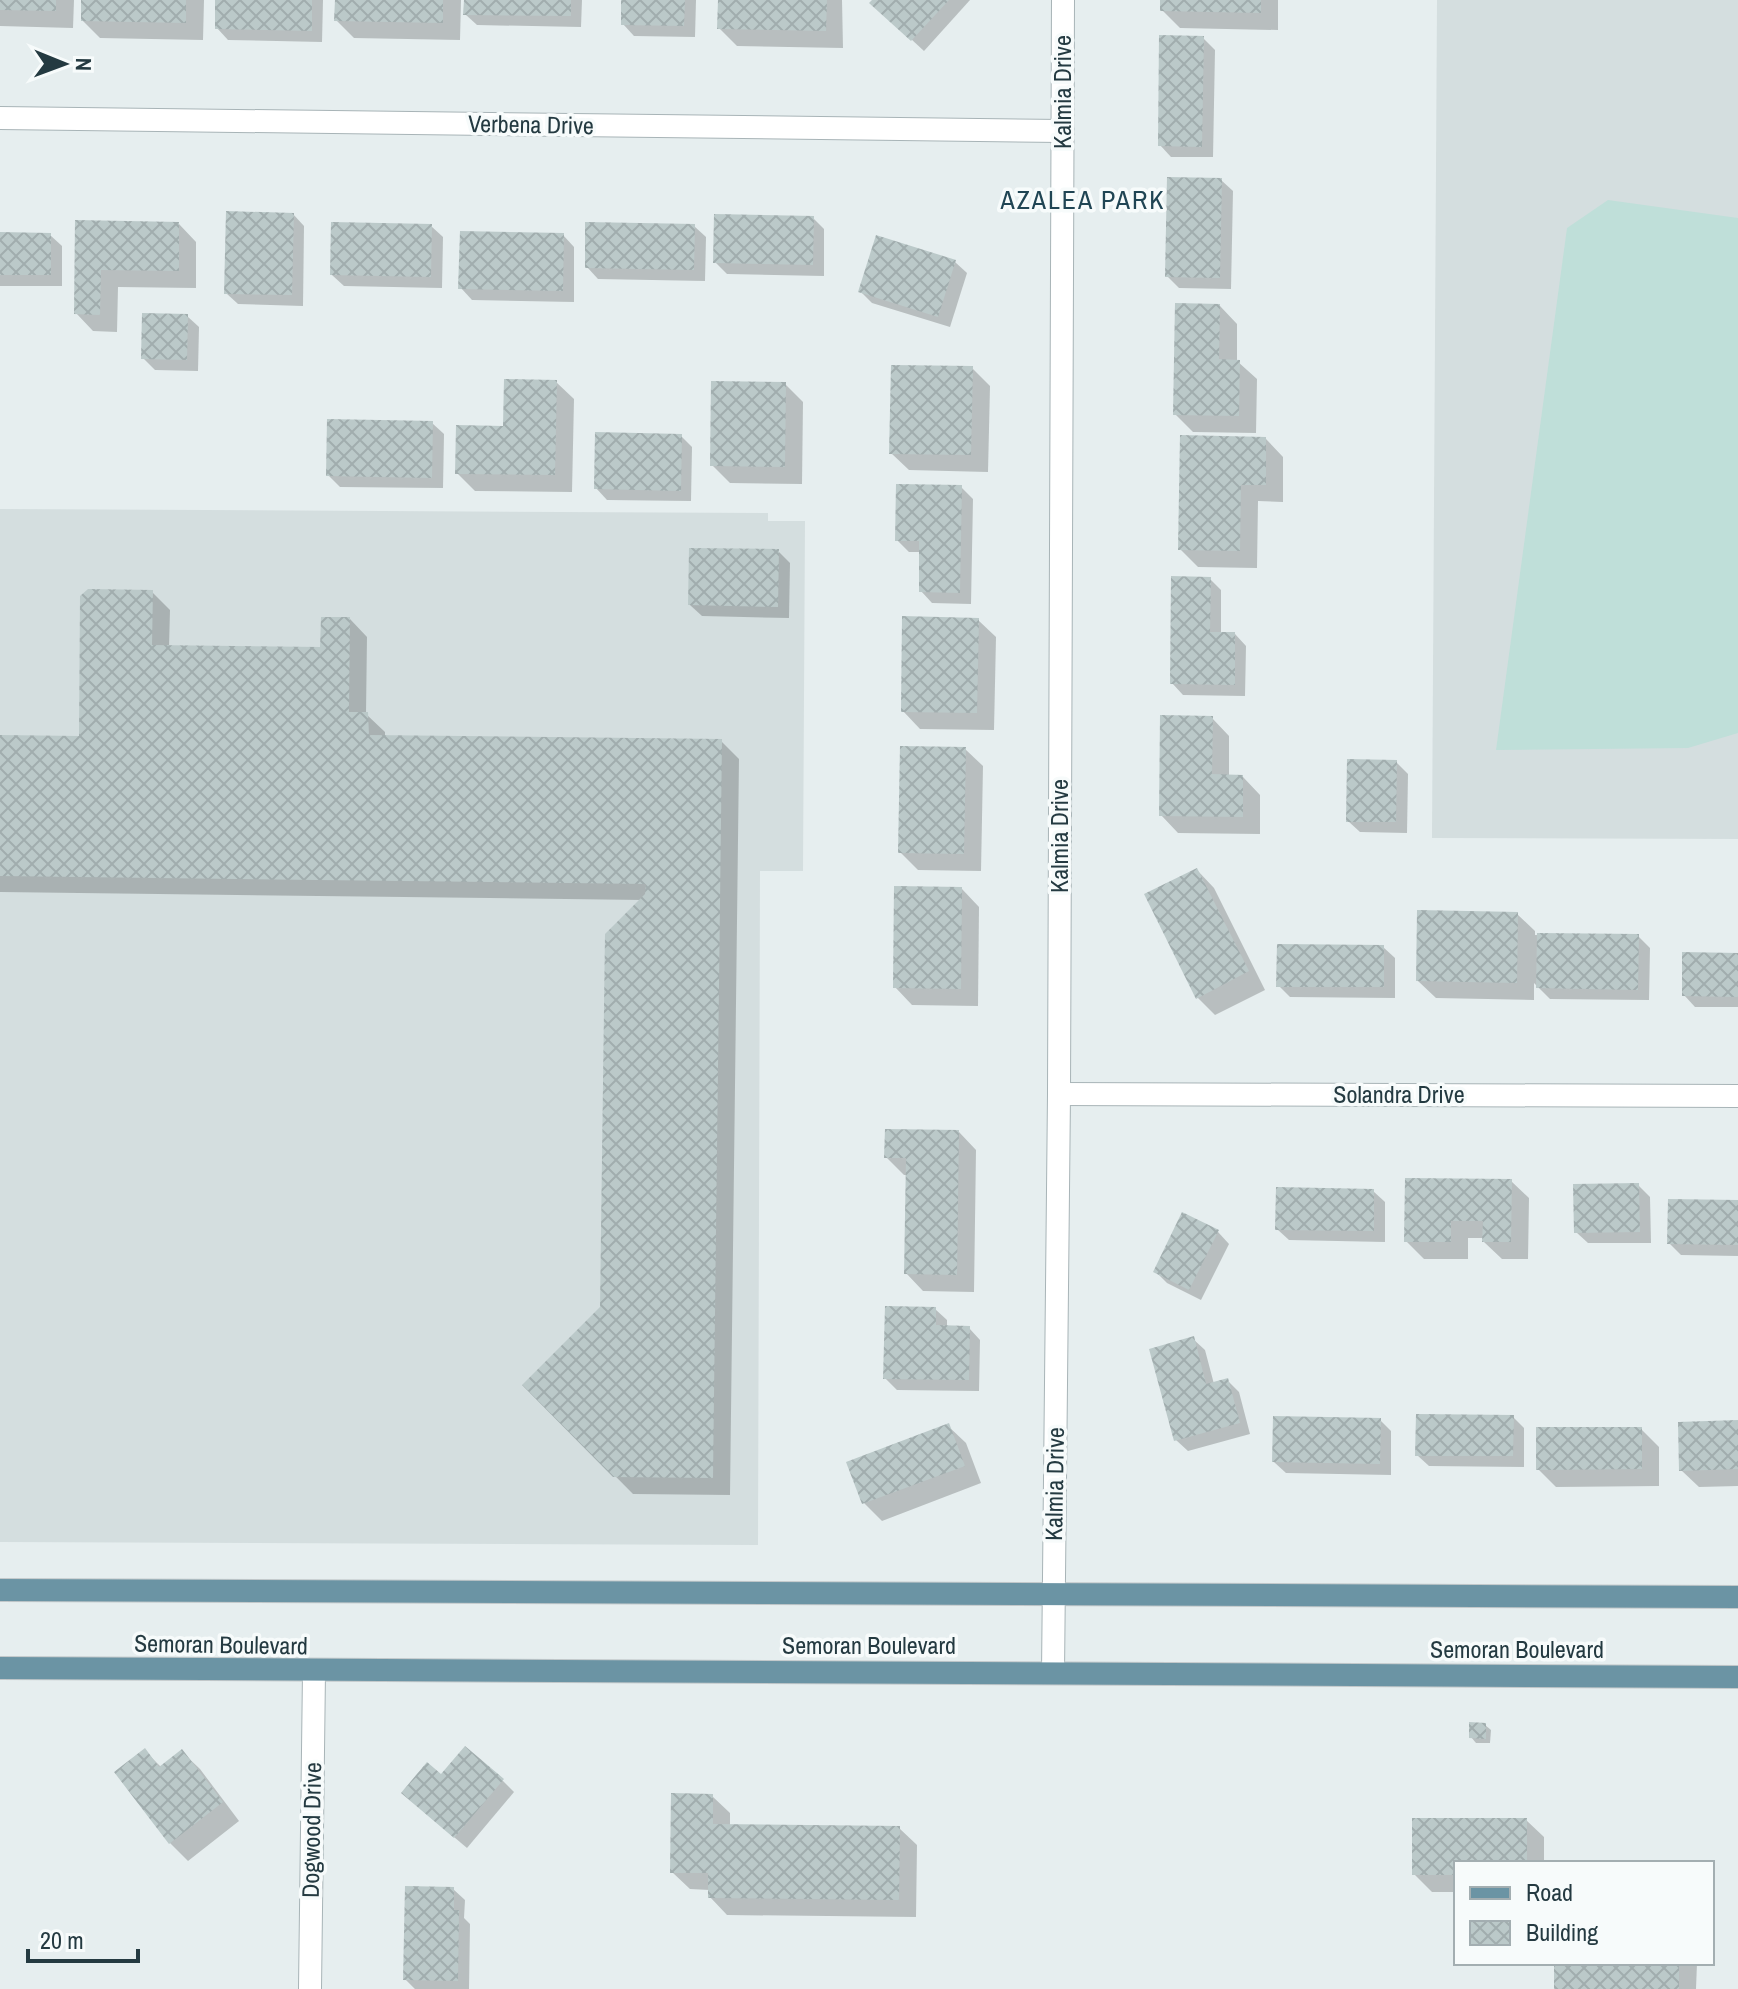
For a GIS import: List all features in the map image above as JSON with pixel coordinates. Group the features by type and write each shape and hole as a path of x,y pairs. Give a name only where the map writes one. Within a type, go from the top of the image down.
{"main road":[{"path":"0,1590 1738,1597"},
{"name":"Semoran Boulevard","path":"0,1668 1738,1677"}],"street":[{"name":"Kalmia Drive","path":"1053,1673 1059,1094 1063,0"},
{"name":"Verbena Drive","path":"0,118 1062,131"},
{"name":"Solandra Drive","path":"1059,1094 1738,1096"},
{"name":"Dogwood Drive","path":"310,1989 314,1672"}],"shaded area":[{"path":"1437,0 1738,0 1738,839 1432,838"},
{"path":"0,509 768,513 768,521 805,521 803,871 760,871 758,1545 0,1542"}],"green space":[{"path":"1608,200 1738,218 1738,733 1688,748 1496,750 1567,228"}],"building":[{"path":"0,0 56,0 56,11 0,10"},
{"path":"81,0 186,0 186,23 81,21"},
{"path":"215,0 312,0 312,31 215,29"},
{"path":"335,0 443,0 443,23 334,21"},
{"path":"464,0 571,0 571,16 463,15"},
{"path":"621,0 685,0 684,26 621,25"},
{"path":"718,0 827,0 826,31 717,29"},
{"path":"872,0 949,0 911,41 869,3"},
{"path":"1160,0 1261,0 1261,13 1160,11"},
{"path":"1159,35 1204,36 1202,147 1158,146"},
{"path":"1167,177 1222,178 1220,278 1165,277"},
{"path":"226,211 294,213 292,295 224,294"},
{"path":"714,214 814,216 813,265 713,263"},
{"path":"75,220 179,222 179,271 101,270 100,315 74,314"},
{"path":"331,222 432,224 431,277 330,275"},
{"path":"585,222 695,224 694,270 585,268"},
{"path":"460,231 564,233 563,291 458,289"},
{"path":"0,232 51,233 51,275 0,275"},
{"path":"876,235 956,260 938,317 858,292"},
{"path":"1175,303 1220,304 1219,359 1240,360 1239,416 1173,415"},
{"path":"142,313 188,314 187,360 141,359"},
{"path":"891,365 973,366 971,455 889,454"},
{"path":"504,379 557,380 555,475 455,474 456,425 503,426"},
{"path":"711,381 786,382 785,467 710,466"},
{"path":"327,419 433,421 432,478 326,476"},
{"path":"595,432 682,434 681,491 594,489"},
{"path":"1180,435 1266,437 1266,485 1241,485 1240,551 1178,550"},
{"path":"896,484 962,485 960,593 919,592 919,541 895,541"},
{"path":"689,548 779,549 778,607 688,605"},
{"path":"1171,576 1211,577 1210,632 1235,632 1235,685 1170,684"},
{"path":"88,589 153,590 152,645 320,647 321,617 350,617 349,712 368,712 369,735 722,739 713,1478 613,1477 522,1385 600,1307 605,934 645,894 646,884 0,876 0,735 79,736 80,596"},
{"path":"902,616 979,618 977,713 901,712"},
{"path":"1160,715 1213,716 1212,774 1243,775 1243,817 1159,816"},
{"path":"900,746 966,747 964,854 898,853"},
{"path":"1347,759 1397,760 1396,822 1346,822"},
{"path":"1197,868 1249,971 1196,999 1144,894"},
{"path":"894,886 962,887 961,989 893,988"},
{"path":"1417,910 1518,912 1517,983 1416,981"},
{"path":"1537,933 1639,934 1638,990 1536,988"},
{"path":"1277,944 1384,945 1384,987 1276,987"},
{"path":"1682,952 1738,953 1738,997 1682,996"},
{"path":"885,1129 959,1130 957,1275 904,1274 906,1158 884,1158"},
{"path":"1405,1178 1512,1179 1511,1242 1482,1242 1483,1221 1451,1221 1451,1242 1404,1242"},
{"path":"1639,1183 1640,1232 1574,1233 1573,1184"},
{"path":"1276,1187 1374,1189 1374,1231 1275,1230"},
{"path":"1668,1199 1738,1200 1738,1245 1667,1244"},
{"path":"1182,1212 1219,1230 1189,1290 1153,1272"},
{"path":"885,1306 936,1307 936,1325 970,1326 969,1380 883,1379"},
{"path":"1194,1336 1206,1384 1228,1378 1240,1423 1174,1441 1149,1349"},
{"path":"1416,1414 1514,1415 1513,1456 1415,1456"},
{"path":"1273,1416 1381,1418 1380,1464 1272,1462"},
{"path":"1738,1420 1738,1469 1679,1471 1678,1422"},
{"path":"949,1423 965,1466 862,1504 846,1462"},
{"path":"1536,1427 1642,1427 1642,1469 1536,1470"},
{"path":"1469,1722 1486,1723 1486,1739 1469,1738"},
{"path":"465,1746 504,1779 454,1838 401,1793 427,1762 441,1774"},
{"path":"145,1748 159,1767 182,1749 223,1802 169,1844 114,1772"},
{"path":"671,1793 713,1794 713,1824 900,1826 899,1900 708,1898 708,1873 670,1873"},
{"path":"1412,1818 1527,1818 1527,1861 1454,1861 1454,1875 1412,1875"},
{"path":"405,1886 454,1887 454,1910 459,1910 458,1981 403,1980"},
{"path":"1554,1965 1679,1965 1679,1989 1554,1989"}],"district":[{"name":"AZALEA PARK","path":"1083,200"}]}
